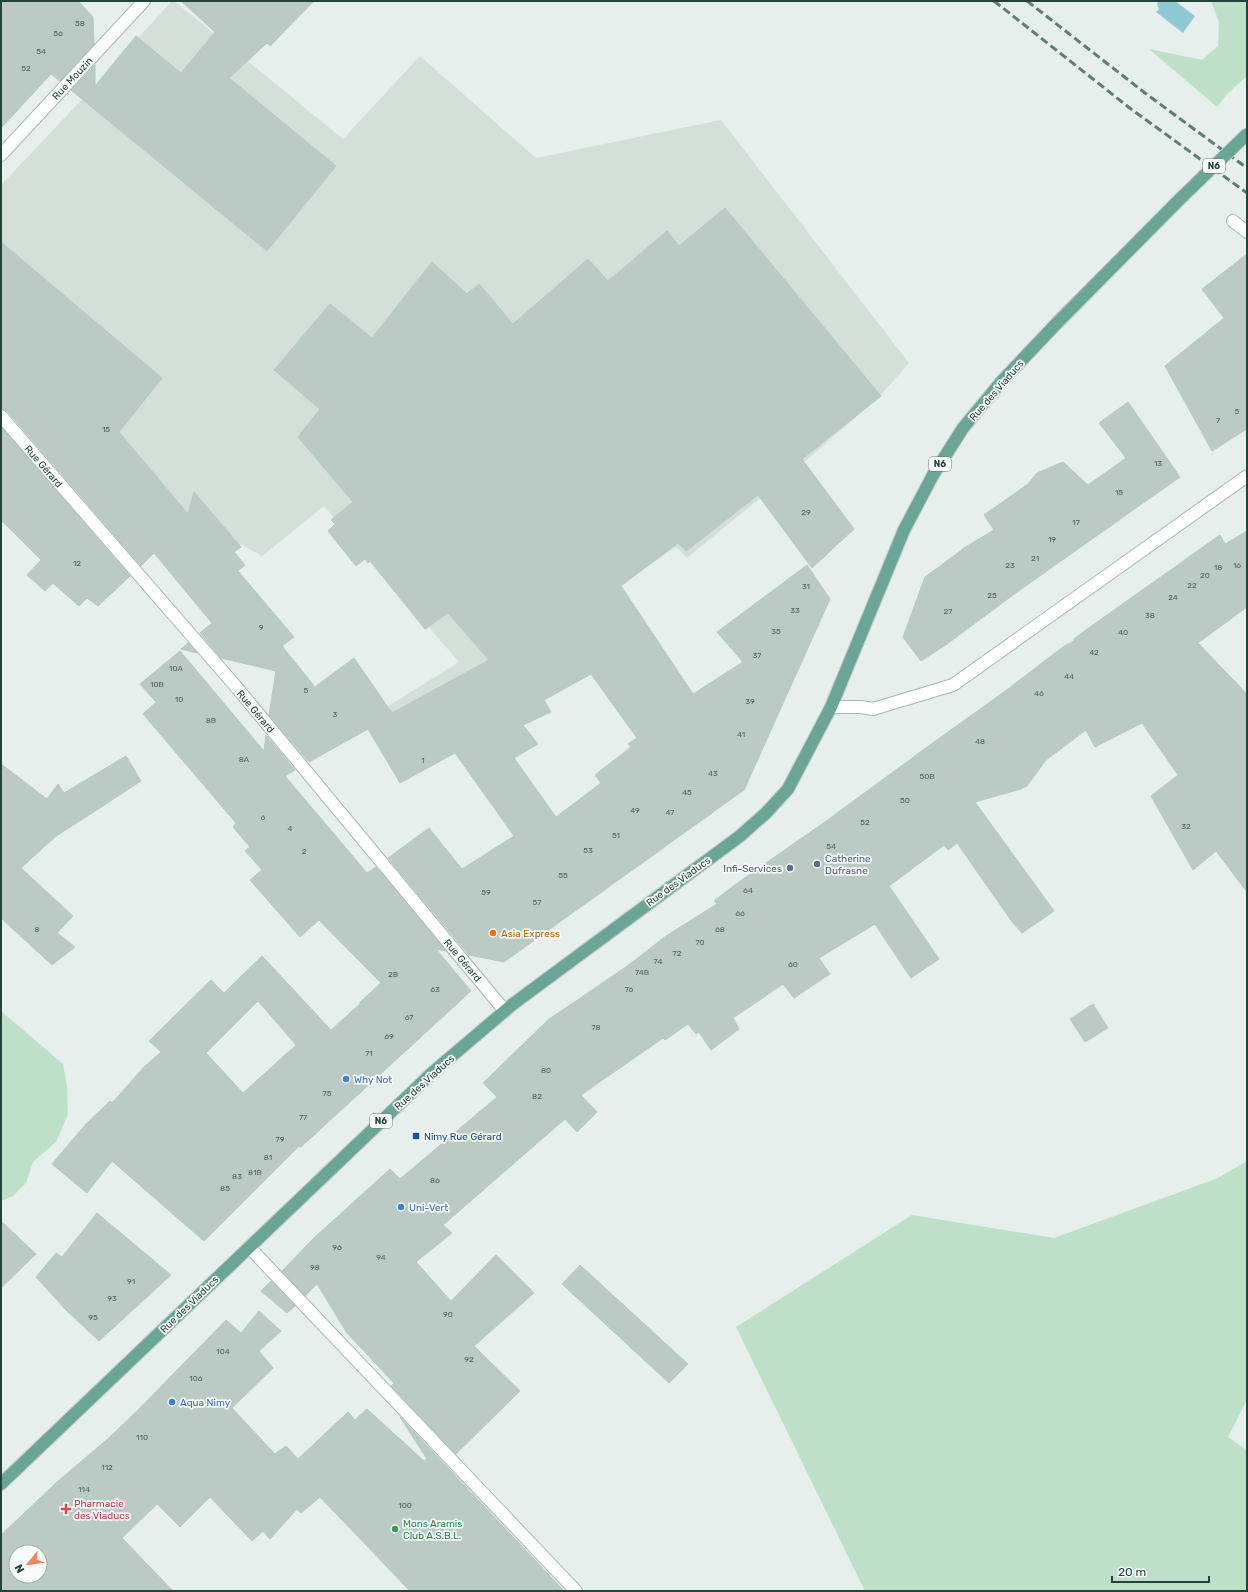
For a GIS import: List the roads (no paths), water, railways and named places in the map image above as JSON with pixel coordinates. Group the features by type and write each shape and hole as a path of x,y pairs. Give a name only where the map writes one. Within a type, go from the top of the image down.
{"main road":[{"name":"Rue des Viaducs","path":"1,1484 433,1072 505,1011 626,919 740,836 766,814 788,789 831,707 904,530 932,475 963,428 1002,381 1057,323 1247,134"}],"street":[{"name":"Rue Mouzin","path":"1,156 144,1"},
{"path":"1234,221 1247,232"},
{"name":"Rue Gérard","path":"1,416 238,689 505,1011"},
{"path":"831,707 861,707 873,709 954,685 1247,476"},
{"path":"249,1247 576,1591"}],"water":[{"path":"1158,1 1175,1 1195,16 1183,33 1156,12 1159,9 1157,5"}],"railway":[{"path":"994,1 1131,109 1247,193"},
{"path":"1027,1 1145,93 1247,168"}],"place":[{"name":"Catherine Dufrasne","path":"817,864"},
{"name":"Infi-Services","path":"790,868"},
{"name":"Asia Express","path":"493,933"},
{"name":"Why Not","path":"346,1079"},
{"name":"Nimy Rue Gérard","path":"416,1136"},
{"name":"Uni-Vert","path":"401,1207"},
{"name":"Aqua Nimy","path":"172,1402"},
{"name":"Pharmacie des Viaducs","path":"66,1509"},
{"name":"Mons Aramis Club A.S.B.L.","path":"395,1529"}]}
